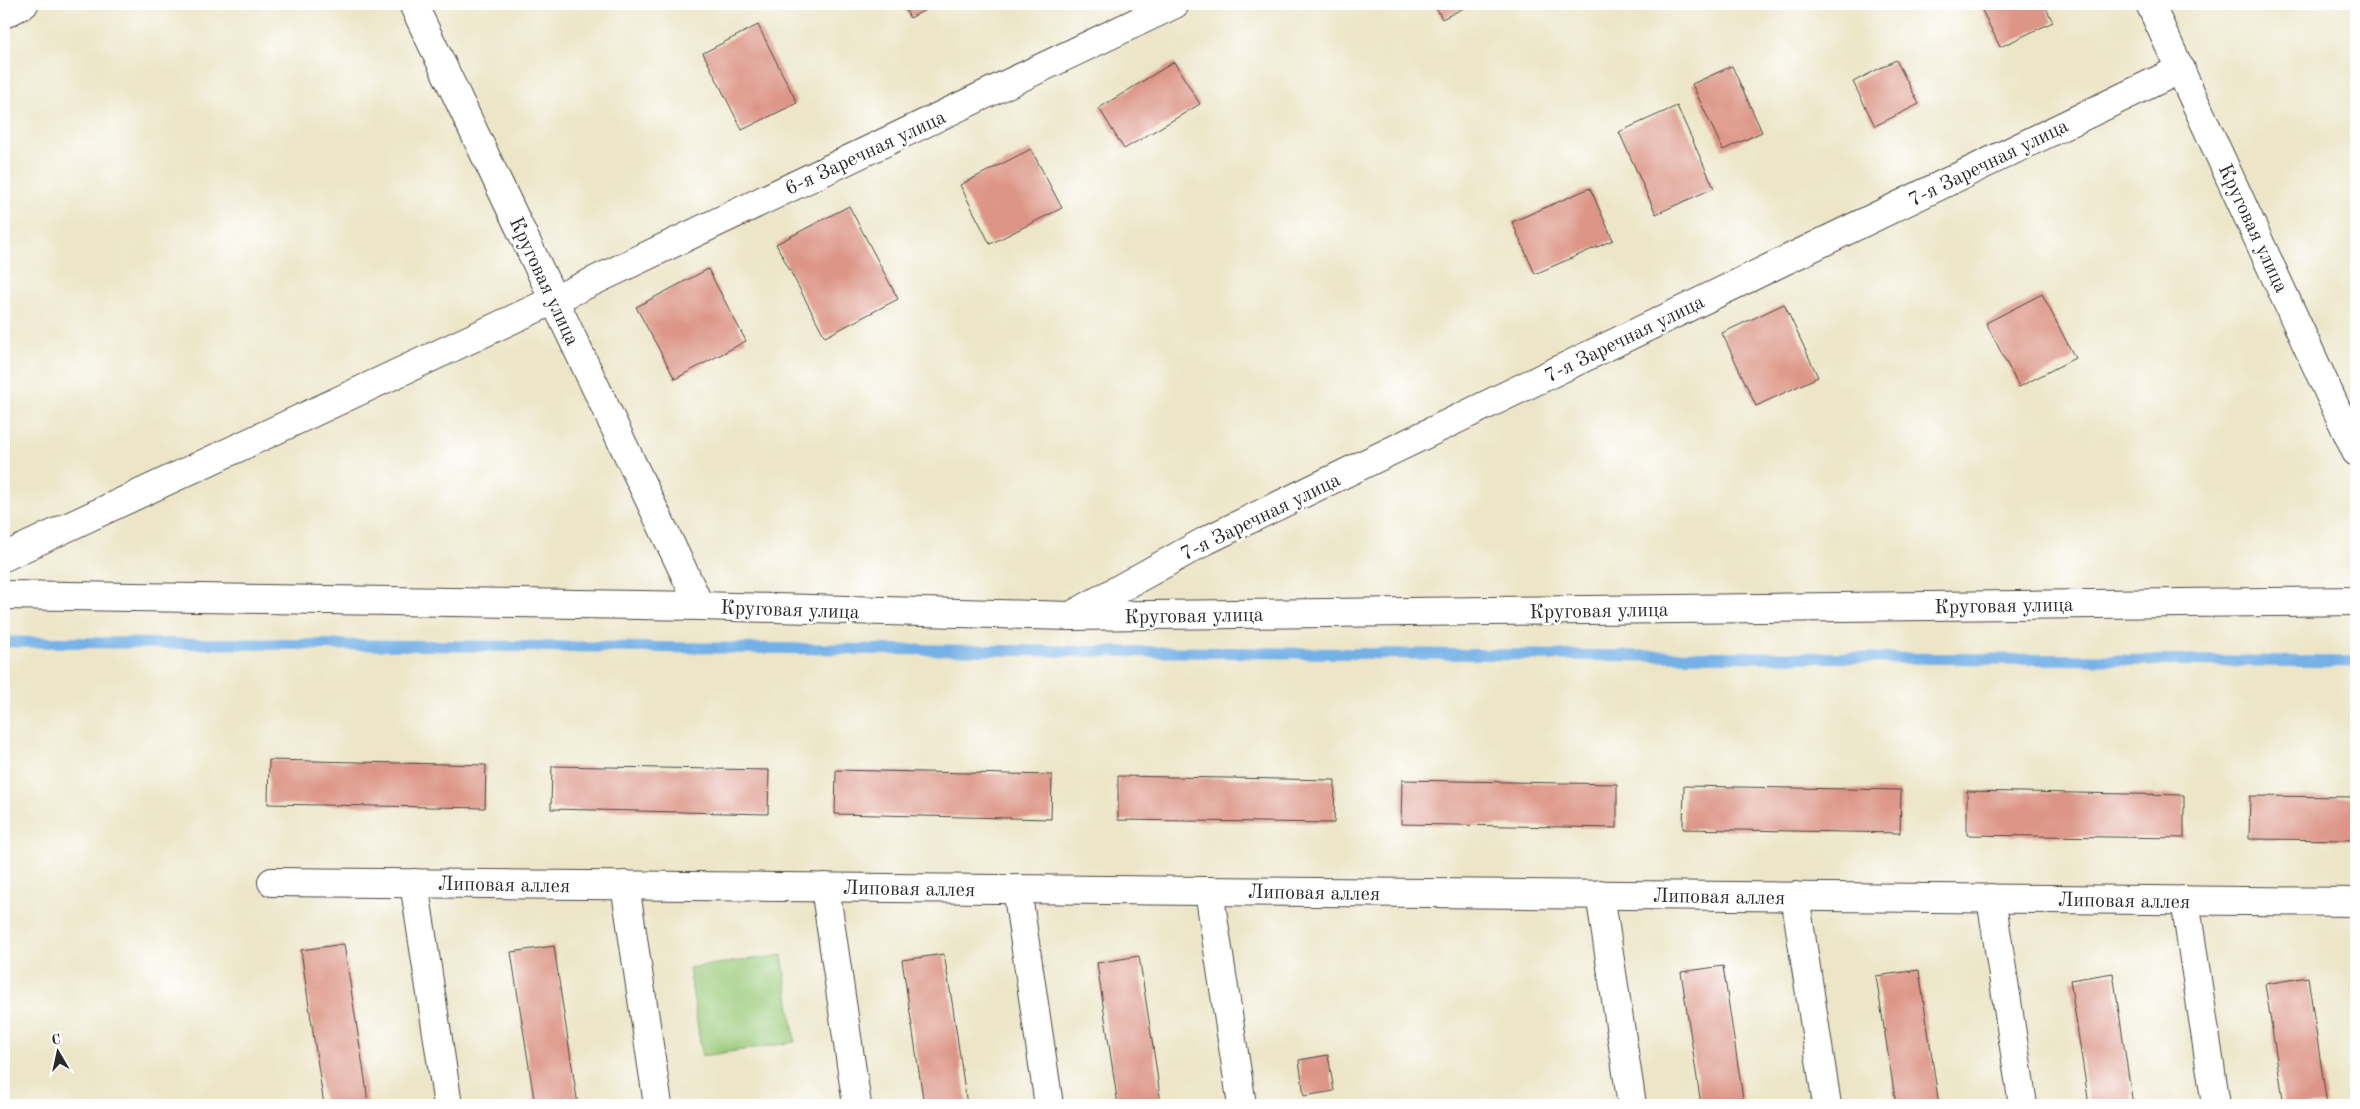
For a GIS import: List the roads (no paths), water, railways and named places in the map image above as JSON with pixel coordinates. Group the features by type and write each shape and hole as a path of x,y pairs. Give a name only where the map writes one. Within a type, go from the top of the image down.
{"street":[{"path":"4,14 24,4"},
{"name":"Круговая улица","path":"413,4 700,606 1070,616 2356,601"},
{"name":"6-я Заречная улица","path":"4,557 554,300 1175,4"},
{"name":"Круговая улица","path":"2150,4 2356,452"},
{"name":"7-я Заречная улица","path":"1070,616 1207,540 2181,69"},
{"path":"4,595 700,606"},
{"name":"Липовая аллея","path":"272,882 2356,902"},
{"path":"414,883 448,1105"},
{"path":"625,885 658,1105"},
{"path":"825,887 857,1105"},
{"path":"1017,889 1049,1105"},
{"path":"1209,891 1242,1105"},
{"path":"1600,894 1632,1105"},
{"path":"1795,896 1827,1105"},
{"path":"1991,898 2022,1105"},
{"path":"2185,900 2216,1105"}],"waterway":[{"path":"4,642 2356,662"}]}
